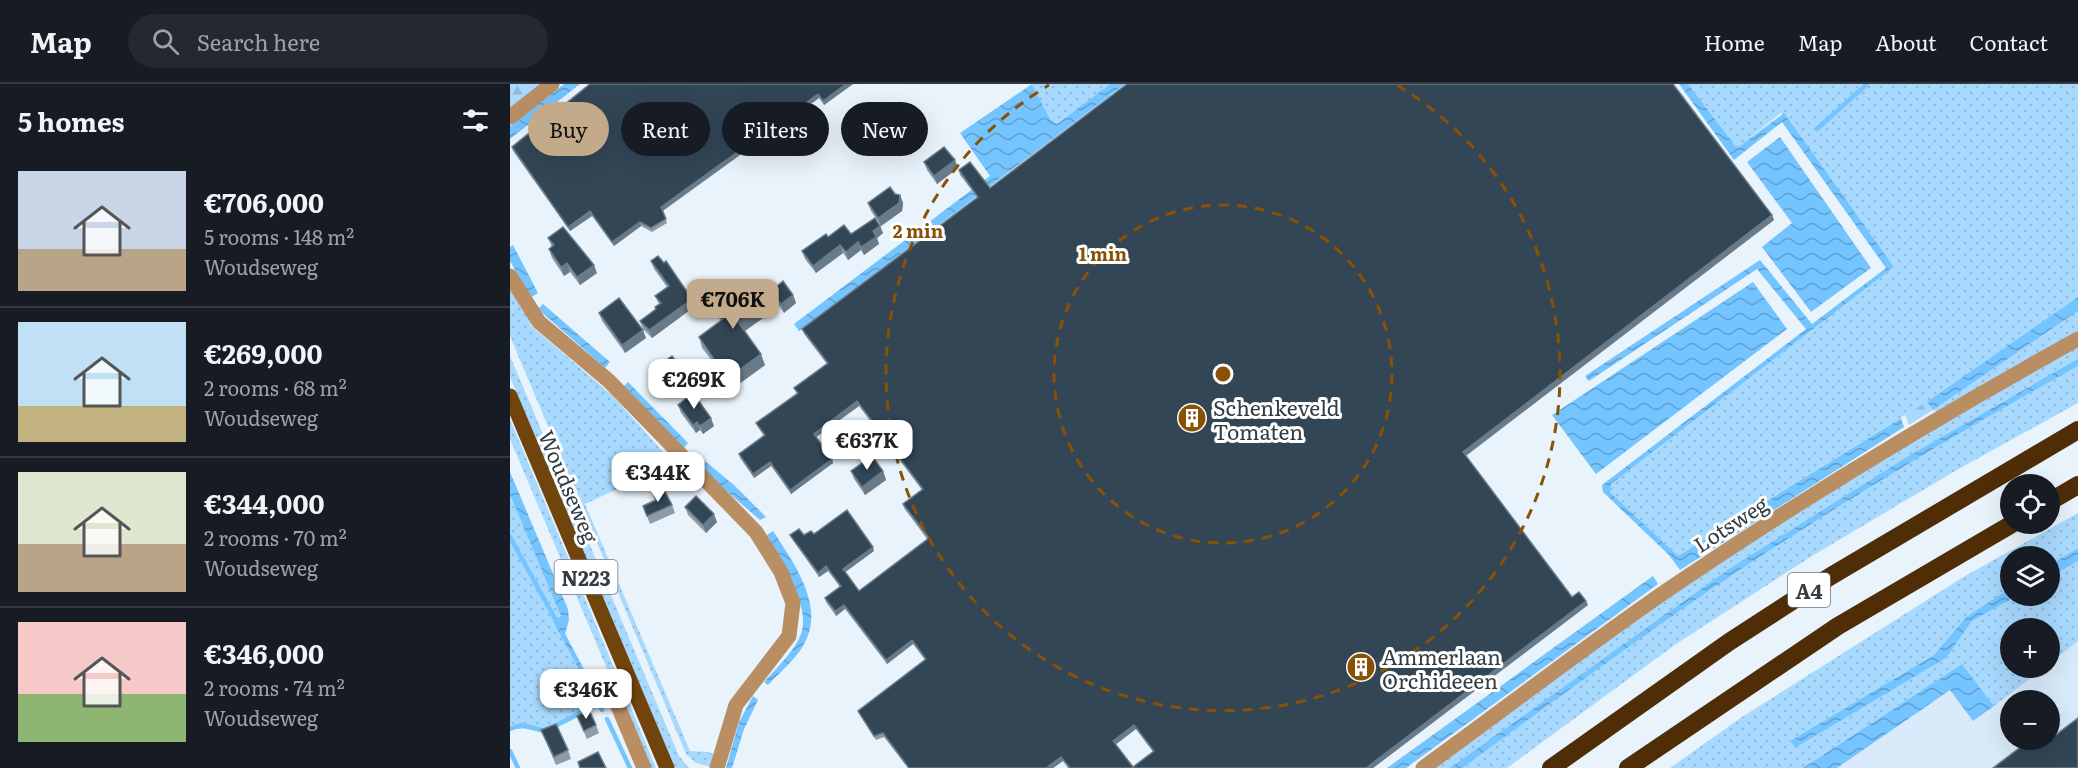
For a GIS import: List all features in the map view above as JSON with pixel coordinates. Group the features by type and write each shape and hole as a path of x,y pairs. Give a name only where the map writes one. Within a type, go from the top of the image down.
{"highway":[{"name":"A4","path":"1551,768 1730,642 1831,576 1961,496 2078,430"},
{"path":"2060,496 2078,485"},
{"name":"A4","path":"1628,768 1838,626 2000,531"}],"main road":[{"name":"Woudseweg","path":"510,396 664,765"}],"street":[{"path":"510,117 552,84"},
{"path":"510,276 539,322 609,381 748,523 781,572 793,603 789,636 736,705 717,768"},
{"name":"Lotsweg","path":"1423,768 1670,588 1764,526 1922,428 2078,339"},
{"path":"610,687 644,768"}],"shaded area":[{"path":"2078,592 2078,768 1817,768 2000,645 2000,678 2060,678 2060,618 2057,618"}],"green space":[{"path":"510,84 540,84 510,108"},
{"path":"1032,84 1110,84 1057,124 1050,119"},
{"path":"1688,84 2078,84 2078,297 1922,407 1905,415 1678,556 1610,492 1608,489 1611,484 1894,267 1781,113 1737,148"},
{"path":"510,282 536,322 530,325 613,396 673,463 585,504 690,751 709,752 717,756 711,767 696,763 686,754 510,336"},
{"path":"2078,311 2078,333 1939,413 1933,410"},
{"path":"2078,347 2078,403 1955,471 1812,556 1676,644 1507,768 1434,768 1610,639 1769,531 1921,436"},
{"path":"510,356 679,756 689,768 675,768 510,377"},
{"path":"1927,402 1933,410 1909,425 1905,415"},
{"path":"510,419 656,768 649,768 510,439"},
{"path":"510,495 560,613 559,619 597,705 552,728 510,729"},
{"path":"2078,513 2078,548 2060,559 2060,546 2019,546 2040,534 2060,534 2060,523"},
{"path":"2000,556 2000,595 1966,617 1934,655 1790,741 1795,748 1946,658 1972,621 2000,605 2060,606 2060,572 2078,561 2078,641 2060,655 2060,618 2000,618 2000,678 2031,678 2015,690 2000,690 2000,701 1994,706 1962,664 1803,768 1670,768 1742,717 1965,576"}],"water":[{"path":"564,84 580,84 557,102 541,102"},
{"path":"1032,84 1050,119 1057,124 1110,84 1125,84 799,331 794,324 990,176 960,133"},
{"path":"1679,84 1688,84 1737,148 1784,113 1894,267 1611,484 1610,492 1678,556 1901,418 1904,427 1680,570 1669,555 1603,492 1602,485 1806,329 1757,269 1589,381 1585,376 1760,260 1812,324 1886,268 1782,122 1734,160"},
{"path":"528,112 528,125 510,139 510,126"},
{"path":"1780,137 1871,268 1811,312 1762,247 1792,223 1747,162"},
{"path":"513,245 538,293 530,298 510,261 510,247"},
{"path":"1753,282 1787,329 1596,474 1552,415"},
{"path":"2078,297 2078,311 1933,410 1927,402"},
{"path":"543,304 610,362 605,368 538,309"},
{"path":"2078,359 2078,366 1903,467 1774,547 1596,670 1462,768 1450,768 1729,569 1907,457"},
{"path":"628,382 688,443 683,449 622,388"},
{"path":"700,457 734,485 766,517 760,520 694,463"},
{"path":"510,472 568,609 569,620 565,634 591,682 588,686 553,621 561,616 510,495"},
{"path":"773,531 803,582 811,611 811,625 800,651 768,685 764,682 794,647 801,634 803,623 802,611 793,583 767,535"},
{"path":"2078,548 2078,561 2060,572 2060,559"},
{"path":"1653,576 1658,584 1406,768 1387,768"},
{"path":"2000,595 2000,605 1972,621 1946,658 1795,748 1790,741 1934,655 1966,617"},
{"path":"1962,664 1994,706 1973,721 1950,690 1837,768 1803,768"},
{"path":"753,696 758,700 744,729 732,768 726,768 739,722"}],"building":[{"path":"590,84 846,84 823,101 818,94 807,102 722,102 722,156 732,156 661,207 666,219 651,228 640,222 612,242 590,211 568,227 512,147 528,134 528,156 609,156 609,102 568,102"},
{"name":"Schenkeveld Tomaten","path":"1127,84 1673,84 1772,215 1463,452 1572,597 1579,592 1586,601 1366,768 1070,768 1061,757 1046,768 909,768 883,733 874,736 858,711 926,659 912,640 886,660 844,605 835,611 825,598 841,586 826,566 818,573 790,535 799,529 804,535 811,531 814,534 847,510 873,547 843,569 859,591 929,538 903,504 923,489 857,401 814,434 832,459 790,490 770,462 753,474 739,454 765,435 756,423 798,393 794,388 828,363 802,329 978,197 959,170 970,162 990,188","holes":["1134,725 1154,751 1133,767 1113,741"]},
{"path":"944,147 955,160 934,176 924,162"},
{"path":"890,187 895,194 900,195 899,203 878,218 868,203"},
{"path":"875,218 880,226 873,231 876,237 861,247 858,242 846,252 840,245 813,266 802,251 826,234 828,237 844,225 851,234"},
{"path":"563,227 594,265 577,277 567,263 561,267 549,249 554,245 548,238"},
{"path":"658,256 664,263 666,261 692,299 649,330 640,321 661,303 655,296 669,286 651,261"},
{"path":"783,281 793,295 781,304 771,291"},
{"path":"710,283 726,306 759,284 770,299 738,322 761,354 735,373 732,368 722,376 715,367 718,365 699,337 723,319 702,289"},
{"path":"619,298 643,330 622,345 599,313"},
{"path":"672,356 683,371 663,386 652,371"},
{"path":"693,393 711,418 700,426 697,422 693,425 678,405"},
{"path":"872,456 883,471 862,487 851,471"},
{"path":"663,488 672,505 647,516 643,506 656,500 653,493"},
{"path":"696,496 714,514 703,525 685,507"},
{"path":"589,710 596,725 584,731 577,716"},
{"path":"2078,718 2078,768 1993,768 2017,750 2060,750 2060,732"},
{"path":"556,724 568,750 554,757 541,730"},
{"path":"598,752 606,768 580,768 578,762"}],"waterway":[{"path":"1817,129 1867,84"},
{"path":"510,537 558,624"},
{"path":"597,701 602,710"},
{"path":"553,727 599,704"},
{"path":"607,719 630,768"},
{"path":"510,729 521,725 545,731"},
{"path":"510,751 518,768"}],"place":[{"name":"Schenkeveld Tomaten","path":"1192,418"},
{"name":"Ammerlaan Orchideeen","path":"1361,667"}]}
